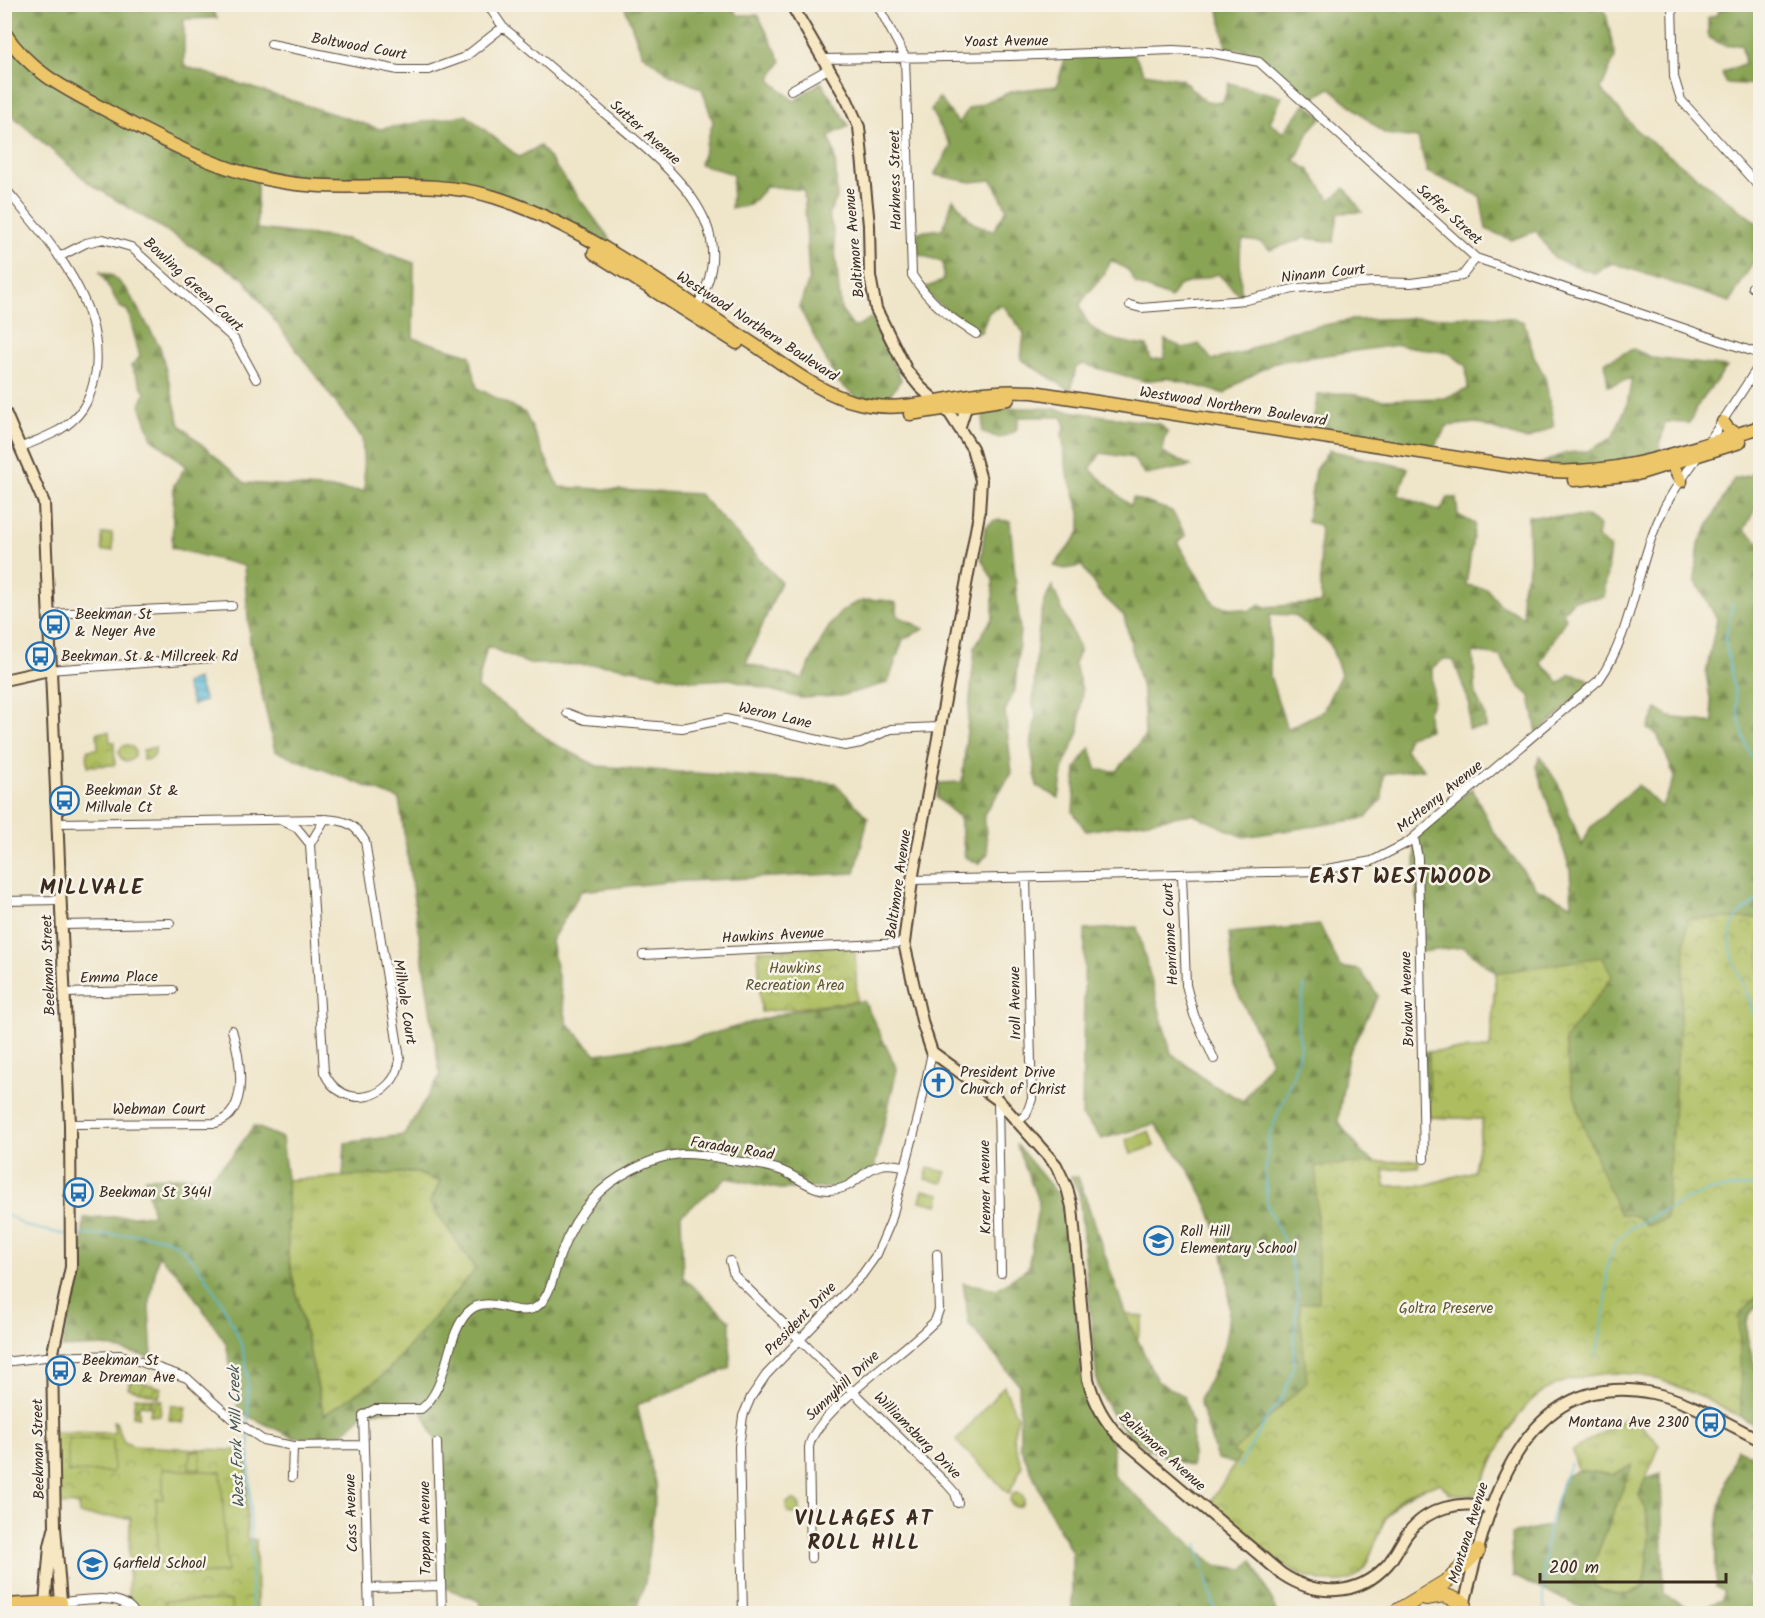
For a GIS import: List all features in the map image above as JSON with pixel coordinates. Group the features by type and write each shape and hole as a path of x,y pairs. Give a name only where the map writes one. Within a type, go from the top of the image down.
{"highway":[{"path":"1392,1614 1450,1579 1478,1551"},
{"path":"1418,1600 1444,1595 1463,1608"}],"main road":[{"name":"Westwood Northern Boulevard","path":"4,33 22,57 58,85 203,160 249,175 298,184 419,184 492,196 568,229 657,280 694,310"},
{"name":"Westwood Northern Boulevard","path":"4,44 22,65 49,86 198,166 238,180 298,191 426,192 490,203 562,233 842,398 892,408 967,405 1013,399 1057,402 1559,479 1616,478 1699,456 1761,435"},
{"name":"Westwood Northern Boulevard","path":"940,405 993,392 1041,393 1553,471 1586,472 1627,467 1761,427"},
{"path":"1724,422 1728,429 1737,434"},
{"path":"1672,464 1681,481"},
{"path":"4,1605 62,1608"}],"street":[{"name":"Sutter Avenue","path":"487,4 503,27 667,167 702,213 711,243 712,266 705,291 694,310"},
{"name":"Baltimore Avenue","path":"791,4 848,100 859,127 869,225 870,276 876,309 907,371 960,426 976,460 981,492 912,880 904,943 922,1025 932,1052 998,1100 1056,1165 1071,1199 1088,1379 1100,1412 1120,1437 1282,1574 1302,1586 1314,1589 1326,1591 1352,1588 1372,1579 1380,1572 1411,1529 1426,1516 1456,1505 1478,1504 1490,1508"},
{"name":"Harkness Street","path":"876,4 906,57 912,275 921,289 945,315 976,334"},
{"path":"1672,4 1674,77 1681,100 1761,189"},
{"name":"Boltwood Court","path":"270,44 398,70 429,70 465,57 503,27"},
{"name":"Yoast Avenue","path":"791,90 825,64 906,57 1190,51"},
{"name":"Saffer Street","path":"1190,51 1227,55 1265,66 1476,258 1761,354"},
{"path":"4,187 59,257 93,324 96,351 94,382 84,406 74,420 59,430 22,447"},
{"name":"Bowling Green Court","path":"59,257 86,243 103,239 131,247 234,339 256,379"},
{"name":"Ninann Court","path":"1130,305 1141,308 1246,300 1298,288 1373,282 1437,282 1462,276 1476,258"},
{"path":"1752,287 1761,291"},
{"name":"McHenry Avenue","path":"912,880 1333,870 1372,861 1414,837 1599,680 1617,648 1658,522 1681,481 1724,422 1761,364"},
{"path":"960,426 967,405"},
{"name":"Beekman Street","path":"4,410 22,447 44,503 70,1124 70,1275 52,1357 56,1527 62,1608"},
{"path":"47,614 232,606"},
{"path":"4,680 50,670 212,657"},
{"name":"Weron Lane","path":"567,713 585,720 682,728 726,719 845,746 861,743 891,729 939,727"},
{"path":"281,820 305,835 310,844 325,819"},
{"name":"Millvale Court","path":"58,823 325,819 340,820 357,828 365,841 400,1059 398,1071 391,1083 378,1094 367,1098 342,1093 331,1084 324,1072 310,844"},
{"name":"Brokaw Avenue","path":"1414,837 1418,858 1424,1159"},
{"name":"Henrianne Court","path":"1182,874 1186,985 1194,1015 1214,1059"},
{"name":"Iroll Avenue","path":"1018,1121 1026,1116 1032,1099 1026,879"},
{"path":"4,901 61,900"},
{"path":"62,925 170,922"},
{"name":"Hawkins Avenue","path":"643,956 904,943"},
{"name":"Emma Place","path":"65,993 173,990"},
{"name":"Webman Court","path":"70,1124 216,1123 227,1118 235,1110 239,1095 236,1046 232,1030"},
{"name":"President Drive","path":"743,1614 739,1447 744,1416 759,1384 799,1338 862,1275 877,1254 891,1221 919,1114 932,1052"},
{"name":"Kremer Avenue","path":"998,1100 1001,1273"},
{"name":"Faraday Road","path":"366,1412 375,1409 421,1409 425,1406 436,1388 463,1320 474,1307 491,1303 528,1310 539,1305 546,1296 568,1237 584,1210 602,1190 645,1166 680,1154 712,1156 774,1168 812,1187 829,1190 849,1187 880,1165 904,1166"},
{"name":"Sunnyhill Drive","path":"811,1558 810,1440 815,1430 854,1392 935,1321 939,1310 937,1254"},
{"name":"Williamsburg Drive","path":"730,1262 734,1275 955,1493 958,1503"},
{"path":"4,1362 52,1357 121,1355 180,1374 195,1383 231,1418 263,1440 293,1446 363,1445"},
{"name":"Montana Avenue","path":"1463,1608 1498,1486 1524,1440 1554,1412 1594,1394 1630,1390 1655,1394 1704,1413 1761,1440"},
{"name":"Cass Avenue","path":"366,1412 363,1415 363,1445 369,1614"},
{"name":"Tappan Avenue","path":"437,1443 442,1614"},
{"path":"292,1477 293,1446"},
{"name":"Beekman Street","path":"46,1608 50,1546 56,1527"},
{"path":"369,1588 441,1586"},
{"path":"62,1608 116,1600 128,1603 135,1614"}],"green space":[{"path":"5,5 210,5 217,18 184,19 184,66 380,129 466,115 519,157 540,146 612,242 595,237 536,207 500,193 461,183 429,178 300,178 257,171 257,229 346,239 414,263 413,338 470,355 477,388 525,413 559,487 699,494 781,582 746,663 802,679 826,631 846,608 859,602 876,600 896,603 898,616 924,629 903,639 888,683 840,696 800,698 730,679 694,681 610,665 529,664 487,646 477,688 508,708 551,742 597,766 835,783 868,818 855,873 668,882 581,891 551,941 567,1023 596,1054 686,1041 795,1010 864,1001 897,1069 874,1168 849,1187 780,1189 727,1178 681,1215 683,1277 730,1321 730,1368 637,1405 656,1487 645,1583 635,1613 481,1613 479,1601 441,1586 437,1443 421,1409 366,1412 339,1437 295,1438 239,1412 226,1343 181,1277 158,1255 149,1307 152,1358 105,1346 62,1348 80,1269 84,1218 153,1215 145,1178 211,1176 232,1156 254,1126 282,1138 287,1180 288,1257 324,1415 383,1376 476,1269 430,1203 440,1182 414,1172 343,1177 345,1143 404,1135 440,1076 399,799 275,751 250,642 244,566 172,548 174,485 186,466 152,438 140,405 145,393 131,366 140,357 128,311 120,307 100,272 113,276 127,290 160,347 180,425 245,483 365,491 362,438 243,278 90,184 5,109"},
{"path":"624,5 732,5 737,15 758,15 781,61 770,80 794,101 821,82 849,126 829,136 835,155 837,198 828,215 833,229 841,310 854,328 871,318 901,380 886,400 861,401 837,381 799,307 809,280 804,190 767,186 750,205 731,208 733,174 700,164 713,122 702,89 670,74 642,54"},
{"path":"1218,5 1600,5 1606,14 1615,57 1601,89 1636,130 1757,223 1760,250 1730,302 1613,263 1594,273 1555,259 1536,231 1511,240 1486,229 1480,196 1427,172 1418,138 1385,134 1330,88 1310,100 1254,53 1226,47"},
{"path":"1720,5 1760,5 1760,22 1757,23 1760,30 1760,85 1725,83 1722,73 1745,63 1741,44 1725,46 1708,37 1708,18 1718,14"},
{"path":"1133,52 1144,73 1181,79 1206,102 1223,102 1229,83 1282,97 1270,122 1283,133 1306,103 1322,117 1310,130 1295,161 1309,170 1330,200 1345,188 1362,212 1338,213 1334,242 1305,238 1270,250 1260,242 1243,240 1240,250 1241,297 1218,274 1178,286 1171,298 1136,284 1128,270 1111,260 1105,272 1080,305 1084,316 1097,332 1115,340 1147,346 1151,360 1165,358 1165,340 1184,348 1199,344 1212,360 1243,353 1283,333 1350,320 1483,316 1512,318 1524,322 1534,356 1545,377 1554,426 1527,440 1476,423 1447,426 1435,446 1311,429 1318,395 1345,393 1384,400 1444,398 1468,389 1466,366 1449,353 1398,345 1275,362 1235,385 1225,394 1168,378 1144,381 1083,364 1076,367 1071,391 1021,359 1024,333 1003,305 989,312 981,332 976,334 921,289 943,281 943,262 917,254 918,232 943,229 953,199 973,223 993,231 1007,209 992,180 971,182 934,175 951,146 931,111 939,97 959,124 968,109 1013,91 1057,86 1066,54"},
{"path":"1633,349 1653,358 1727,367 1701,400 1689,423 1665,422 1658,455 1609,467 1540,464 1566,453 1588,451 1612,438 1627,405 1632,378 1608,386 1605,362"},
{"path":"1048,408 1160,424 1168,433 1164,439 1163,453 1191,466 1145,475 1133,458 1101,453 1090,469 1130,506 1133,498 1172,511 1186,536 1177,542 1215,605 1249,611 1260,604 1264,607 1321,603 1320,525 1307,522 1315,470 1329,450 1408,468 1398,495 1440,511 1448,498 1456,498 1458,515 1475,524 1466,585 1487,589 1500,605 1524,617 1521,593 1529,568 1528,516 1587,517 1599,525 1597,538 1610,547 1604,597 1574,600 1563,612 1566,618 1540,663 1559,684 1570,674 1586,678 1594,685 1537,733 1530,696 1519,686 1500,656 1473,652 1476,696 1485,715 1486,728 1468,729 1470,705 1454,661 1444,659 1432,668 1433,701 1428,711 1429,730 1408,736 1405,750 1424,769 1384,774 1382,799 1366,818 1244,837 1192,814 1086,831 1073,812 1076,768 1090,748 1097,770 1117,771 1145,736 1143,693 1124,616 1099,592 1082,566 1065,569 1054,566 1080,532 1080,512 1067,473 1062,433 1065,428 1063,417 1019,417 1016,431 1000,438 982,432 984,410","holes":["1270,614 1294,615 1330,644 1341,674 1323,711 1287,729 1270,676"]},
{"path":"1760,453 1760,500 1744,530 1760,542 1760,1304 1748,1317 1747,1334 1756,1369 1760,1373 1760,1428 1689,1390 1650,1376 1603,1372 1556,1383 1558,1351 1500,1446 1477,1495 1450,1494 1440,1483 1417,1491 1392,1509 1380,1528 1365,1566 1353,1577 1331,1582 1308,1577 1286,1565 1263,1547 1255,1521 1245,1466 1217,1459 1199,1400 1224,1345 1229,1301 1224,1256 1201,1191 1155,1124 1102,1139 1082,1116 1085,930 1137,927 1171,1053 1211,1084 1243,1101 1271,1061 1234,985 1229,933 1320,925 1340,967 1360,970 1378,996 1348,1055 1338,1122 1365,1156 1377,1163 1355,1224 1426,1185 1474,1171 1483,1119 1425,1117 1424,1052 1490,1048 1496,973 1464,947 1420,952 1414,838 1472,788 1493,831 1536,888 1572,905 1570,869 1536,767 1540,756 1558,784 1582,846 1590,828 1638,785 1661,807 1675,777 1657,734 1648,729 1657,709 1669,717 1714,723 1706,673 1717,619 1695,580 1699,543 1734,479 1751,475"},
{"path":"995,520 1010,521 1020,630 1015,690 1005,711 1012,773 984,814 988,853 979,864 965,857 960,818 937,798 939,783 962,782 975,646 993,617 993,580 981,558 985,527"},
{"path":"112,533 113,550 102,551 102,534"},
{"path":"1052,586 1080,650 1074,663 1082,689 1079,732 1064,765 1059,798 1037,786 1031,747 1036,714 1033,705 1039,627 1046,598"},
{"path":"97,732 109,732 110,742 114,742 115,765 88,766 87,750 98,749"},
{"path":"127,745 135,753 127,761 119,753"},
{"path":"155,747 155,754 151,759 143,760 143,750"},
{"name":"Goltra Preserve","path":"1760,918 1760,1293 1739,1315 1741,1417 1681,1388 1643,1376 1623,1373 1601,1374 1569,1380 1540,1393 1523,1410 1503,1441 1477,1495 1450,1494 1440,1483 1416,1490 1399,1500 1386,1518 1365,1566 1350,1580 1331,1582 1309,1577 1291,1569 1270,1555 1211,1501 1240,1456 1233,1452 1307,1382 1299,1304 1319,1302 1316,1166 1419,1160 1419,1168 1384,1170 1385,1186 1426,1185 1474,1171 1483,1119 1430,1117 1429,1052 1490,1048 1496,973 1603,957 1612,977 1565,1039 1571,1084 1593,1150 1620,1214 1636,1216 1647,1226 1666,1219 1687,919"},
{"name":"Hawkins Recreation Area","path":"855,946 857,1001 761,1012 758,950"},
{"path":"1149,1131 1154,1146 1131,1154 1126,1140"},
{"path":"1016,1144 1061,1198 1071,1251 1082,1382 1088,1402 1113,1445 1113,1476 1215,1565 1244,1569 1252,1560 1278,1613 1072,1613 1072,1553 1046,1504 1020,1446 1019,1385 969,1324 963,1283 997,1289 1028,1268 1039,1203"},
{"path":"928,1168 946,1172 943,1183 925,1179"},
{"path":"414,1172 441,1182 430,1203 476,1269 383,1376 324,1416 288,1257 287,1180"},
{"path":"1071,1176 1078,1177 1125,1313 1157,1381 1184,1396 1192,1424 1192,1466 1159,1454 1132,1438 1112,1415 1104,1400 1097,1382 1079,1194"},
{"path":"923,1190 941,1194 938,1205 920,1201"},
{"path":"1125,1313 1144,1317 1137,1340"},
{"path":"131,1379 162,1388 159,1397 128,1388"},
{"path":"1004,1386 1017,1417 1013,1438 1022,1466 1009,1494 956,1441"},
{"path":"135,1397 150,1399 149,1406 139,1405 139,1417 133,1416"},
{"path":"152,1399 162,1400 160,1416 150,1415"},
{"path":"171,1405 186,1407 183,1423 169,1420"},
{"path":"1631,1415 1660,1445 1639,1495 1649,1529 1643,1587 1630,1593 1619,1594 1595,1586 1591,1570 1631,1466 1612,1475 1578,1470 1572,1451"},
{"path":"113,1421 116,1422 124,1442 133,1446 247,1451 247,1539 256,1540 257,1613 135,1613 128,1603 130,1518 79,1515 78,1504 55,1505 53,1432 115,1433"},
{"path":"68,1439 113,1439 113,1472 68,1472"},
{"path":"1737,1449 1760,1459 1760,1550 1745,1584 1760,1585 1760,1613 1603,1613 1587,1610 1513,1576 1511,1534 1552,1525 1563,1478 1578,1470 1612,1475 1632,1465 1591,1570 1595,1586 1619,1594 1630,1593 1643,1587 1649,1529 1639,1495 1645,1479 1661,1474 1664,1595 1695,1611 1722,1600 1723,1591 1716,1587 1717,1533 1721,1501"},
{"path":"190,1451 201,1451 200,1469 189,1468"},
{"path":"163,1469 221,1472 227,1572 182,1575 181,1562 159,1562 156,1499 163,1499"},
{"path":"1014,1493 1020,1493 1024,1500 1020,1507 1014,1507 1010,1503 1010,1497"},
{"path":"793,1500 798,1502 800,1507 798,1512 793,1514 788,1512 786,1507 788,1502"},
{"path":"165,1601 231,1601 232,1613 165,1613"}],"water":[{"path":"197,679 205,701 193,705 185,684"}],"waterway":[{"path":"1733,604 1725,640 1746,745 1760,774"},
{"path":"1760,899 1735,920 1731,934 1732,954 1752,1007 1760,1048"},
{"path":"1238,1468 1269,1415 1283,1397 1293,1369 1297,1291 1288,1249 1268,1209 1265,1176 1269,1136 1293,1076 1301,1045 1297,1026 1305,985"},
{"path":"1596,1357 1606,1306 1607,1265 1616,1241 1630,1228 1689,1198 1713,1190 1760,1185"},
{"name":"West Fork Mill Creek","path":"4,1212 25,1226 67,1235"},
{"name":"West Fork Mill Creek","path":"74,1235 132,1234 166,1239 191,1258 204,1274 227,1312 242,1349 248,1378 248,1427"},
{"name":"West Fork Mill Creek","path":"249,1434 252,1614"},
{"path":"1545,1614 1544,1574 1547,1537 1556,1500 1571,1463"},
{"path":"1197,1543 1216,1614"}],"place":[{"name":"Beekman St & Neyer Ave","path":"54,624"},
{"name":"Beekman St & Millcreek Rd","path":"40,657"},
{"name":"Beekman St & Millvale Ct","path":"64,800"},
{"name":"President Drive Church of Christ","path":"939,1082"},
{"name":"Beekman St 3441","path":"78,1193"},
{"name":"Roll Hill Elementary School","path":"1159,1241"},
{"name":"Beekman St & Dreman Ave","path":"61,1370"},
{"name":"Montana Ave 2300","path":"1710,1423"},
{"name":"Garfield School","path":"92,1564"}],"district":[{"name":"EAST WESTWOOD","path":"1401,877"},
{"name":"MILLVALE","path":"92,888"},
{"name":"VILLAGES AT ROLL HILL","path":"864,1531"}]}
